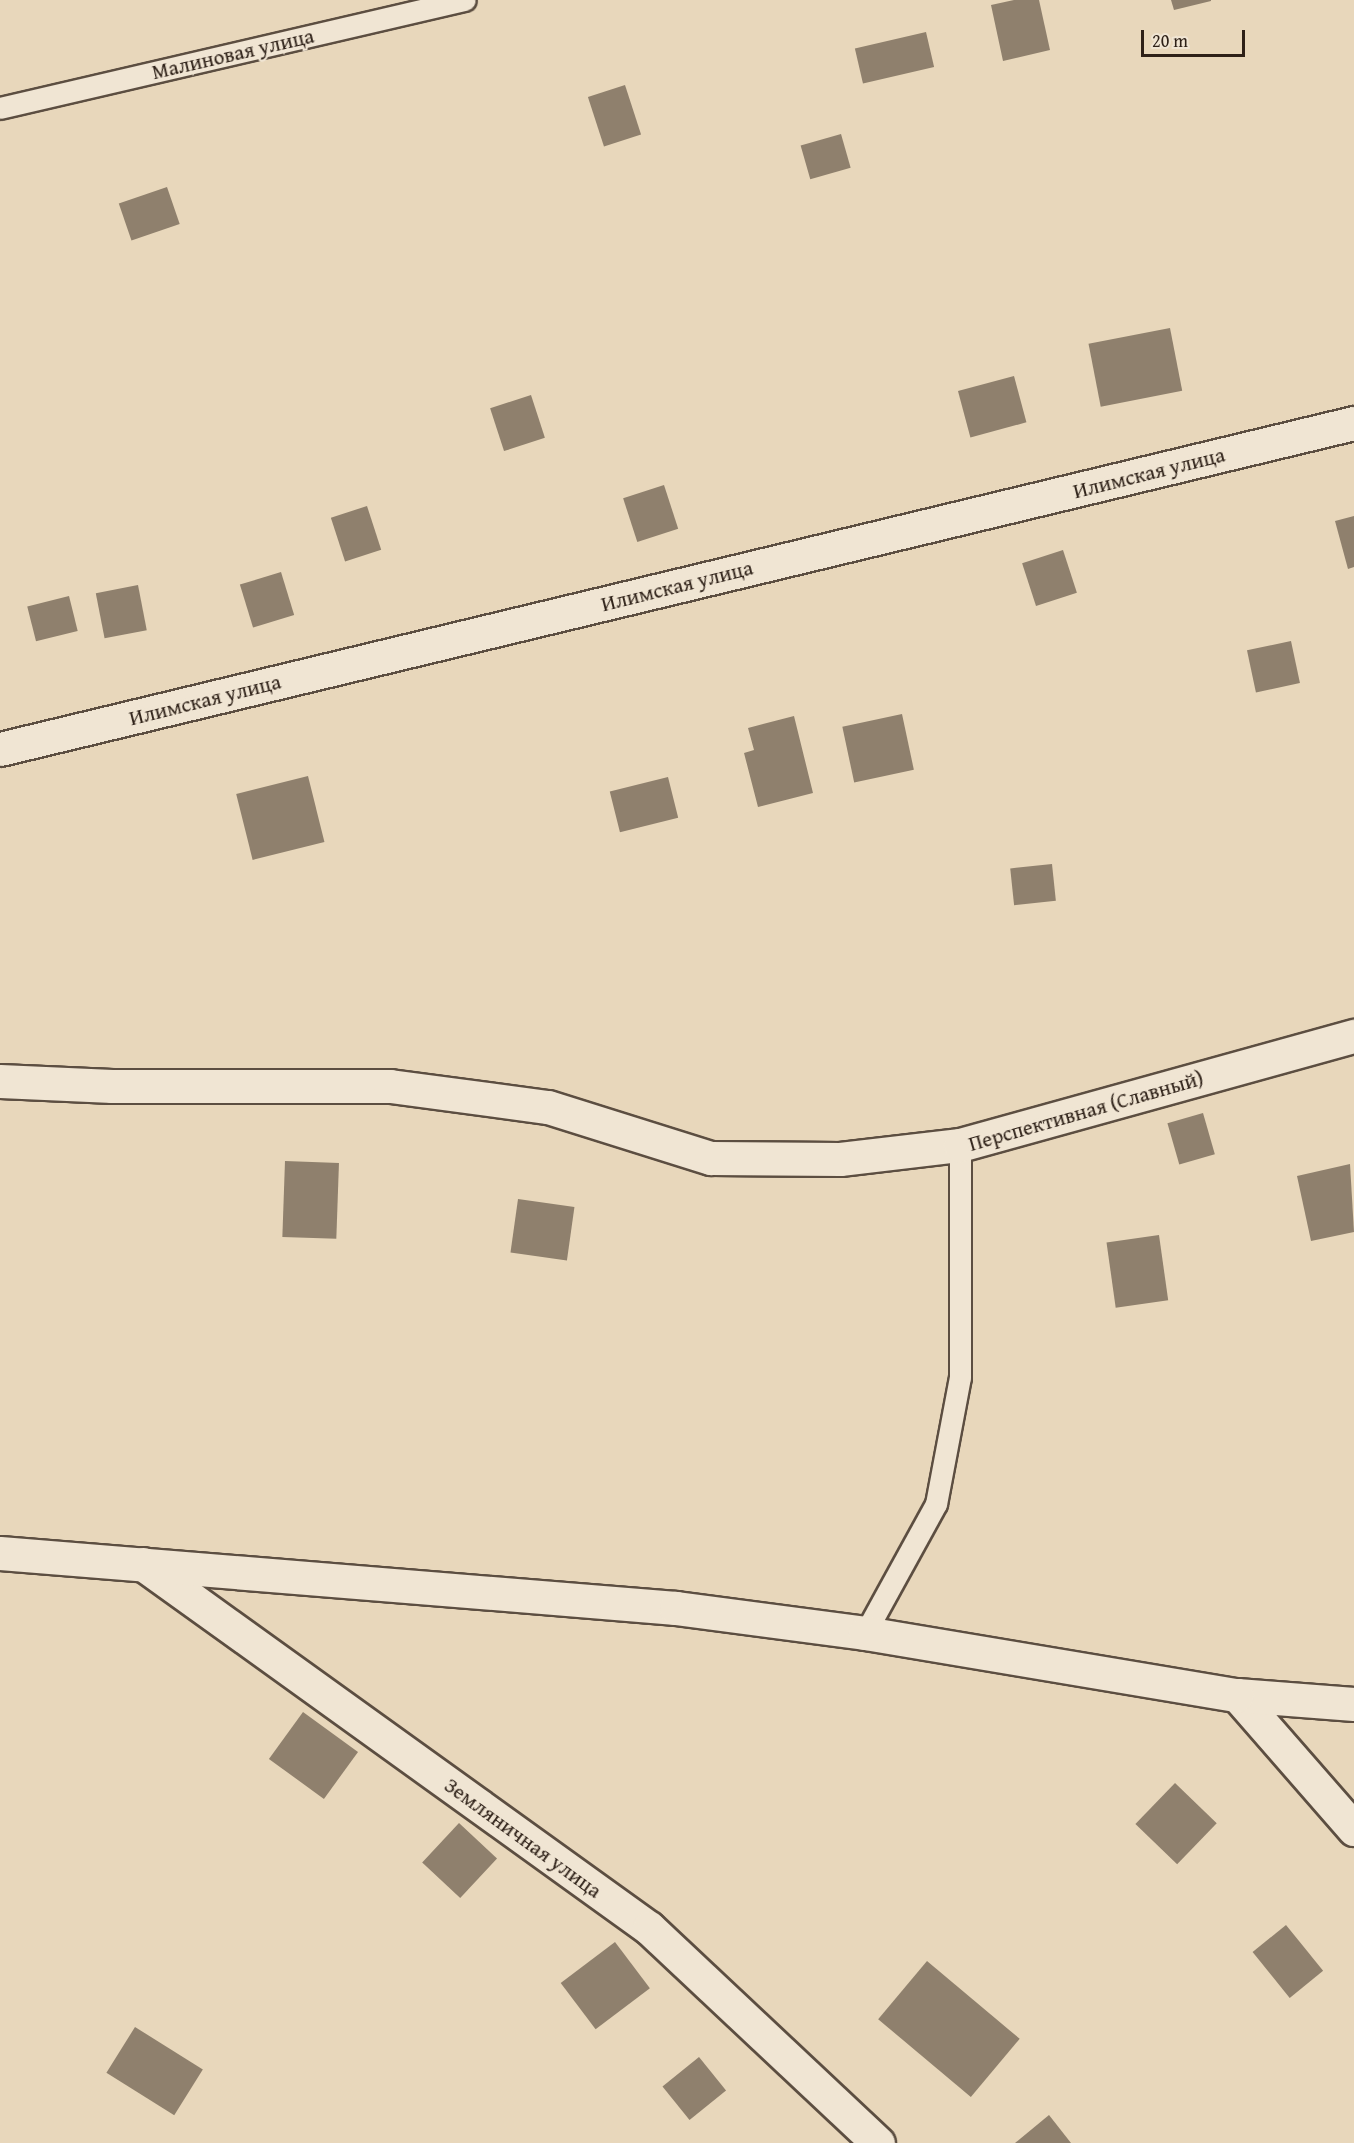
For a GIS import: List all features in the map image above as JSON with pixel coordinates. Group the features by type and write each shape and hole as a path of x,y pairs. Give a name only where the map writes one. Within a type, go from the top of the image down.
{"street":[{"name":"Илимская улица","path":"0,749 1354,423"},
{"name":"Перспективная (Славный)","path":"960,1145 1354,1036"},
{"path":"0,1081 112,1086 390,1086 548,1107 711,1158 840,1159 960,1145"},
{"path":"0,1553 676,1608 865,1633 1238,1695 1354,1704"},
{"name":"Земляничная улица","path":"143,1564 649,1928 878,2143"},
{"path":"1238,1695 1354,1829"}],"lane":[{"name":"Малиновая улица","path":"0,108 465,0"},
{"name":"Перспективная (Славный)","path":"865,1633 936,1504 945,1458 960,1377 960,1145"}],"building":[{"path":"1014,0 1039,0 1050,50 1003,61 991,5"},
{"path":"1171,0 1211,0 1211,1 1174,10"},
{"path":"926,32 934,67 863,83 855,48"},
{"path":"625,85 641,134 604,147 588,97"},
{"path":"841,134 851,168 810,179 801,146"},
{"path":"167,187 180,224 131,240 119,204"},
{"path":"1170,328 1182,391 1101,407 1089,344"},
{"path":"1014,376 1026,422 970,437 958,391"},
{"path":"531,395 545,438 504,451 490,408"},
{"path":"664,485 678,529 637,542 623,498"},
{"path":"367,506 381,550 345,561 331,518"},
{"path":"1354,516 1354,567 1348,569 1335,521"},
{"path":"1063,550 1077,593 1036,606 1022,563"},
{"path":"281,572 294,615 253,628 240,585"},
{"path":"138,585 147,630 105,638 96,593"},
{"path":"69,596 78,631 36,641 27,606"},
{"path":"1291,641 1300,683 1256,692 1247,650"},
{"path":"902,714 914,770 854,782 842,727"},
{"path":"794,716 813,793 758,807 744,753 754,750 748,728"},
{"path":"308,776 324,842 253,860 236,794"},
{"path":"668,777 678,818 620,832 610,792"},
{"path":"1052,864 1056,901 1014,905 1010,868"},
{"path":"1203,1113 1215,1154 1179,1165 1167,1123"},
{"path":"285,1161 339,1163 336,1239 282,1237"},
{"path":"1350,1164 1354,1232 1311,1241 1297,1176"},
{"path":"518,1199 574,1207 567,1260 510,1252"},
{"path":"1159,1235 1168,1300 1116,1308 1107,1242"},
{"path":"303,1712 358,1752 324,1799 269,1759"},
{"path":"1175,1783 1217,1823 1177,1864 1135,1824"},
{"path":"459,1823 497,1858 460,1898 422,1862"},
{"path":"1286,1925 1323,1971 1290,1998 1253,1952"},
{"path":"615,1942 650,1988 596,2029 561,1983"},
{"path":"927,1961 1020,2039 971,2097 878,2019"},
{"path":"135,2027 203,2069 174,2115 106,2073"},
{"path":"699,2057 726,2090 690,2120 662,2087"},
{"path":"1049,2115 1071,2143 1015,2143"}]}
